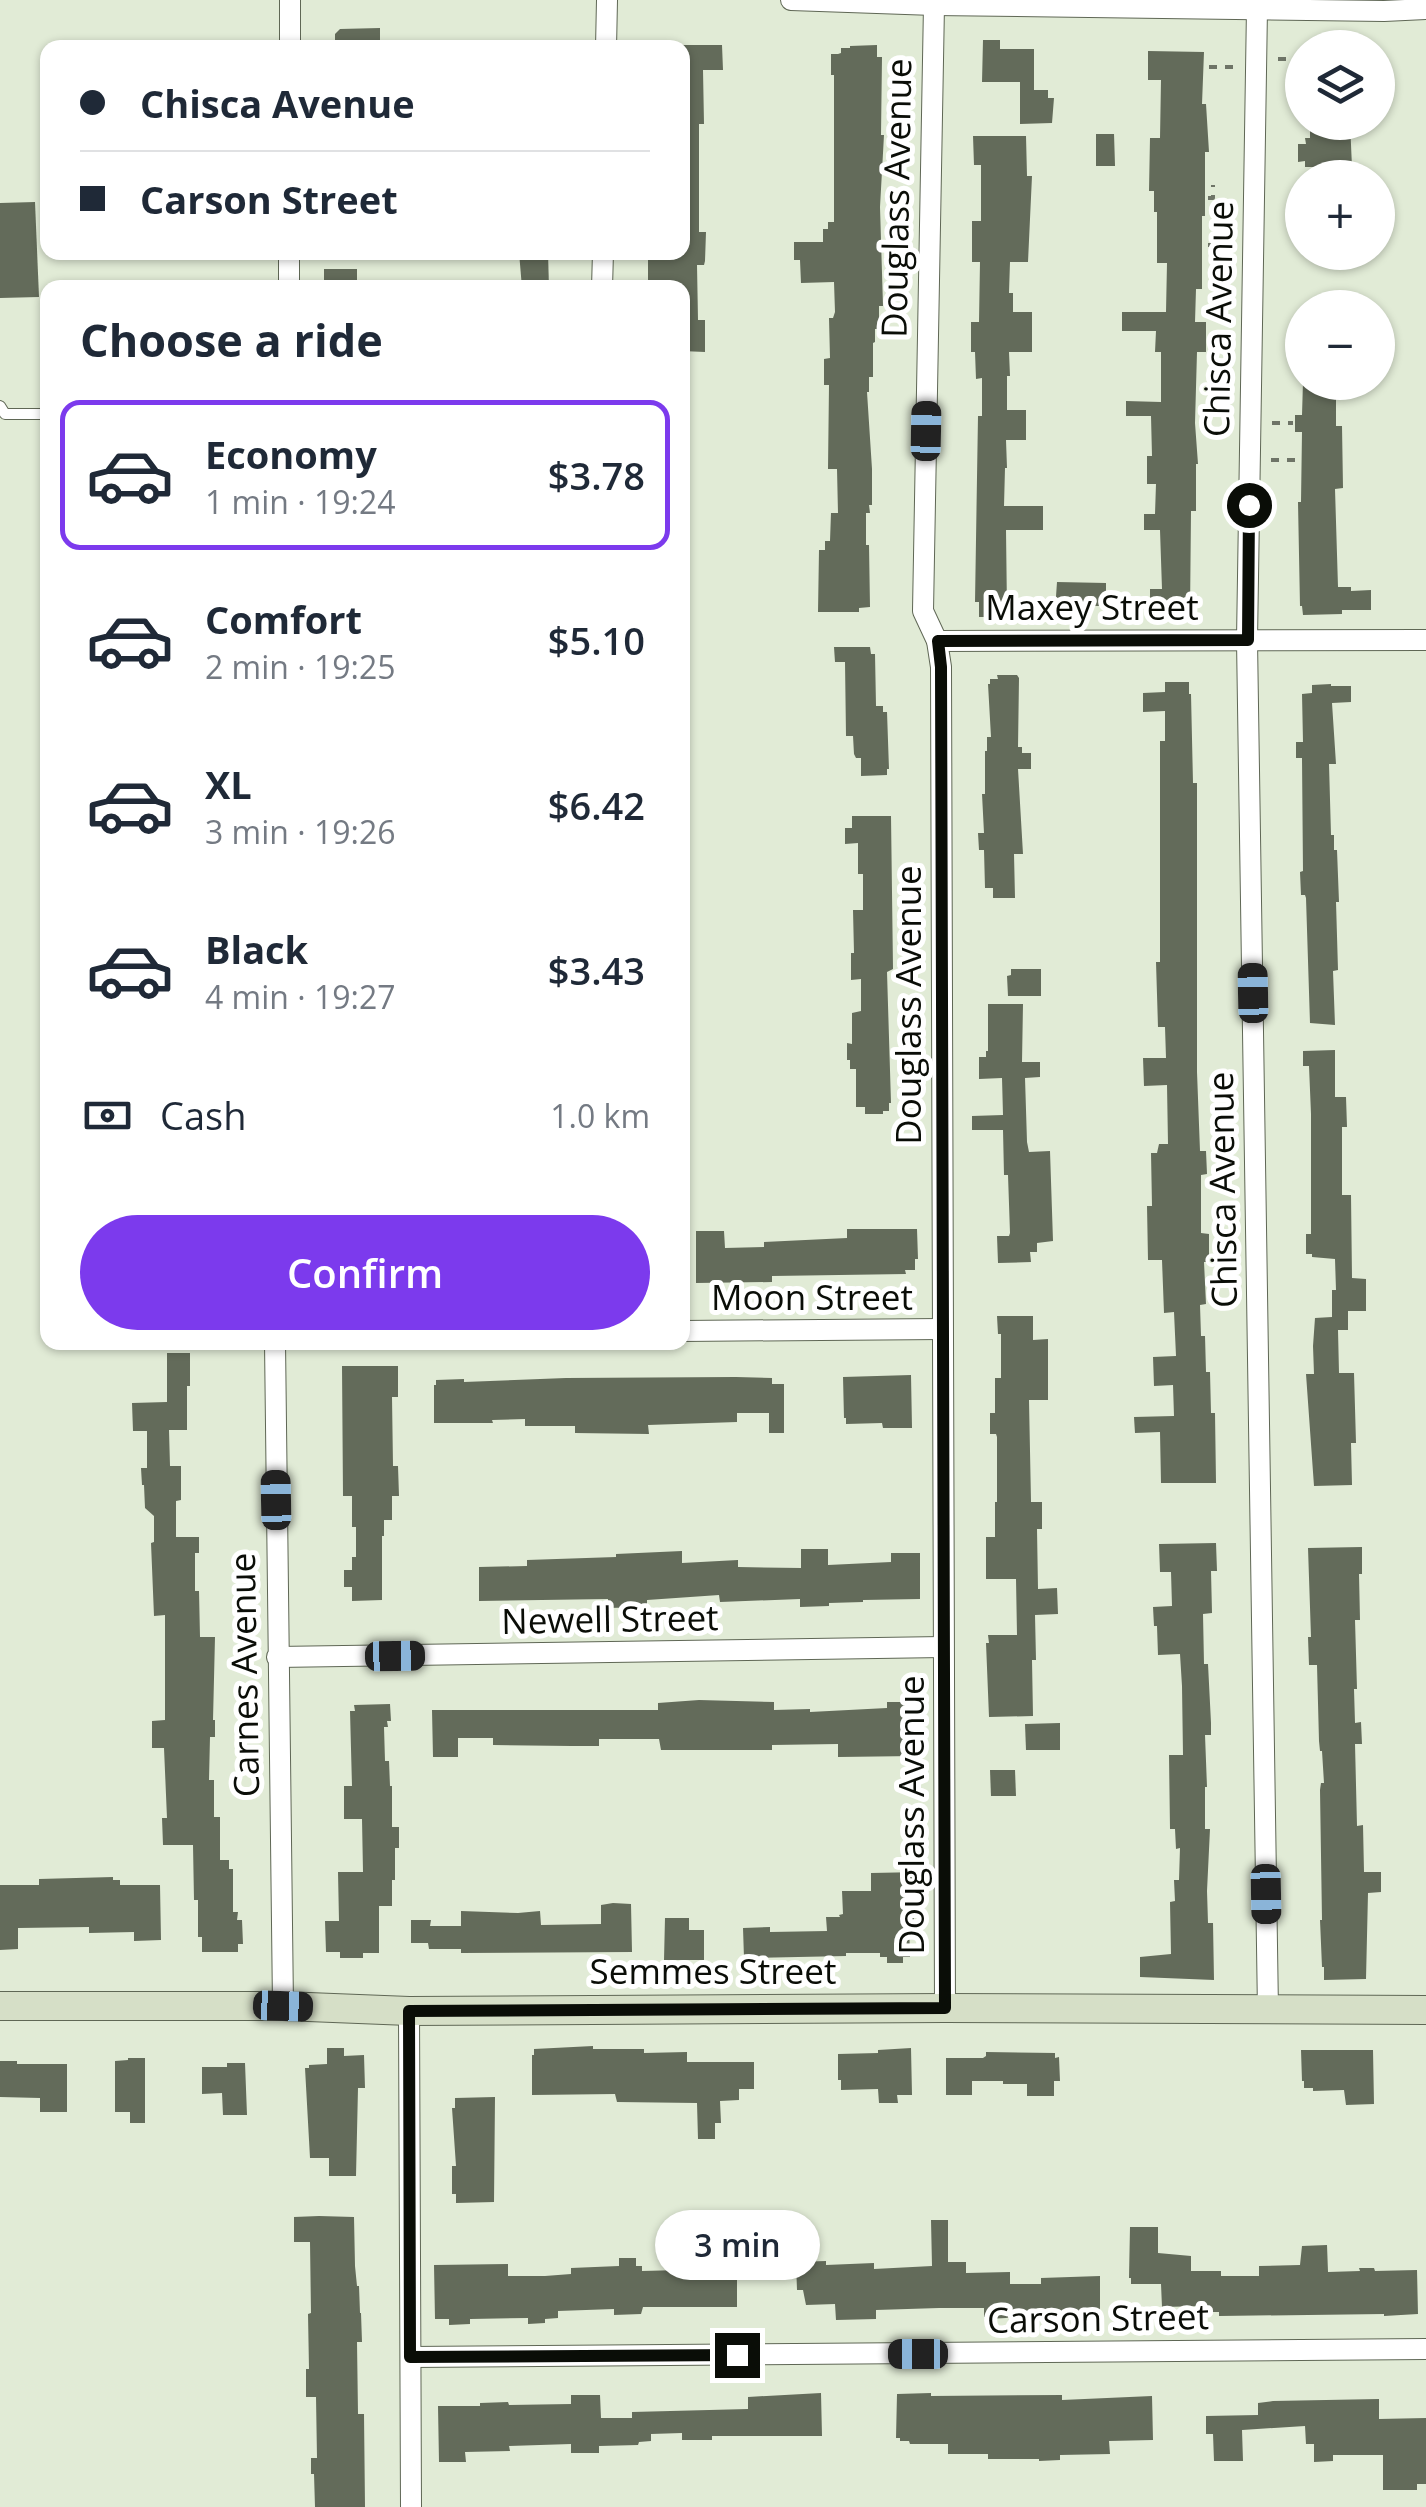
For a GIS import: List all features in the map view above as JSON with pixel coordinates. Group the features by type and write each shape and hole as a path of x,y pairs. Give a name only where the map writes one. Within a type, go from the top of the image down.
{"main road":[{"name":"Semmes Street","path":"0,2006 283,2006 409,2011 1426,2010"}],"street":[{"path":"290,0 290,40"},
{"path":"606,0 606,40"},
{"path":"792,0 1426,9"},
{"name":"Douglass Avenue","path":"934,5 923,611 938,641 941,667 945,2008"},
{"name":"Chisca Avenue","path":"1257,8 1248,640 1268,2011"},
{"name":"Maxey Street","path":"938,641 1426,640"},
{"name":"Moon Street","path":"690,1331 942,1330"},
{"name":"Carnes Avenue","path":"274,1350 283,2006"},
{"name":"Newell Street","path":"277,1658 943,1647"},
{"path":"409,2011 412,2507"},
{"name":"Carson Street","path":"410,2357 1426,2349"}],"lane":[{"path":"0,406 4,414 40,414"}],"path":[{"path":"1273,58 1285,58"},
{"path":"1209,67 1236,67"},
{"path":"1208,198 1213,198 1213,186"},
{"path":"1208,245 1234,245"},
{"path":"1267,423 1293,423"},
{"path":"1266,460 1300,460"}],"building":[{"path":"380,28 380,40 335,40 340,29"},
{"path":"983,40 1000,40 1000,49 1034,49 1034,90 1048,90 1048,98 1054,98 1052,123 1020,124 1020,82 982,82"},
{"path":"690,45 722,45 723,70 703,70 704,124 699,124 699,232 706,232 704,265 697,265 698,320 705,320 705,352 690,351 690,280 648,280 648,260 690,260"},
{"path":"877,45 877,57 882,57 884,135 880,207 883,306 879,306 873,377 869,377 867,392 872,469 872,505 870,513 866,513 870,607 859,608 859,612 818,612 819,550 825,550 825,541 830,541 831,513 838,513 837,469 828,469 829,385 824,385 824,359 830,358 829,318 835,312 834,282 801,283 800,260 794,260 794,242 823,242 823,229 828,229 828,222 834,222 831,54 850,46"},
{"path":"1148,51 1204,52 1202,104 1206,104 1209,152 1205,152 1202,289 1196,289 1195,322 1206,322 1206,352 1197,352 1198,464 1196,511 1191,511 1190,613 1150,613 1150,589 1162,589 1160,530 1144,530 1144,514 1155,514 1156,484 1147,484 1147,456 1152,456 1151,416 1126,416 1126,401 1161,402 1161,352 1155,352 1156,331 1122,331 1122,312 1166,312 1167,263 1157,263 1157,212 1154,191 1149,191 1150,138 1160,138 1161,80 1148,80"},
{"path":"1096,134 1114,134 1115,166 1096,166"},
{"path":"973,136 1026,136 1027,176 1032,176 1028,262 1010,262 1009,293 1013,293 1013,312 1032,312 1032,352 1009,352 1007,376 1007,410 1026,410 1026,440 1006,440 1004,506 1043,506 1043,530 1006,530 1007,611 1000,611 1000,617 979,617 979,602 975,602 982,378 976,379 975,352 971,352 971,322 979,322 980,262 972,262 972,221 981,221 981,165 974,165"},
{"path":"1305,140 1351,140 1352,160 1298,160 1298,144 1306,144"},
{"path":"35,202 39,297 0,298 0,203"},
{"path":"520,260 548,260 549,280 521,280"},
{"path":"324,269 357,269 357,280 324,280"},
{"path":"1302,400 1336,400 1336,426 1342,426 1343,488 1335,489 1338,587 1371,590 1371,610 1303,615 1298,502 1302,432 1295,432 1295,415 1302,415"},
{"path":"1057,582 1106,583 1106,606 1079,606 1079,612 1055,611"},
{"path":"834,647 870,647 871,654 875,654 876,706 883,706 883,712 887,712 887,775 861,776 861,758 854,754 853,736 846,736 845,662 835,662"},
{"path":"997,675 1019,678 1018,747 1022,747 1022,753 1031,753 1031,769 1018,769 1023,854 1014,854 1015,898 993,898 993,888 985,888 984,850 979,850 978,833 984,833 985,751 987,737 991,737 988,684 990,679 998,679"},
{"path":"1165,682 1189,682 1193,783 1197,783 1197,1072 1200,1151 1206,1151 1207,1174 1201,1175 1201,1233 1209,1234 1209,1262 1204,1262 1206,1304 1200,1305 1206,1372 1210,1372 1211,1413 1215,1413 1216,1483 1161,1483 1160,1432 1135,1433 1134,1417 1174,1416 1173,1385 1154,1386 1153,1357 1176,1356 1174,1312 1164,1313 1162,1260 1148,1260 1151,1153 1157,1153 1159,1144 1168,1144 1167,1085 1144,1086 1143,1058 1166,1058 1165,1027 1158,1027 1156,962 1160,962 1160,741 1165,741 1165,711 1143,712 1143,693 1165,692"},
{"path":"1312,685 1351,686 1351,702 1332,703 1336,764 1329,764 1331,835 1337,850 1339,902 1338,970 1333,971 1335,1025 1310,1023 1306,898 1301,895 1300,872 1302,758 1296,758 1296,742 1303,742 1302,694 1312,693"},
{"path":"852,816 891,816 893,969 887,972 891,1103 889,1111 883,1114 865,1114 865,1107 856,1107 856,1069 850,1069 847,1060 847,1043 852,1044 852,1013 861,1011 861,979 851,980 853,910 863,910 858,843 845,844 845,828 852,828"},
{"path":"1011,969 1041,969 1041,996 1008,996 1007,976"},
{"path":"988,1004 1023,1004 1022,1062 1040,1062 1040,1077 1025,1078 1027,1142 1029,1152 1050,1151 1053,1241 1037,1243 1037,1252 1030,1252 1031,1262 998,1263 997,1236 1010,1233 1003,1130 972,1130 972,1116 1003,1115 1002,1078 979,1079 979,1057 986,1057 988,1051"},
{"path":"1335,1050 1335,1097 1346,1097 1342,1195 1351,1195 1352,1278 1366,1279 1366,1311 1348,1311 1348,1330 1338,1330 1339,1373 1354,1373 1356,1443 1351,1443 1352,1485 1314,1486 1306,1374 1314,1374 1315,1318 1332,1317 1332,1290 1336,1290 1335,1259 1306,1254 1306,1234 1311,1234 1311,1114 1309,1066 1303,1066 1303,1051"},
{"path":"847,1229 917,1229 915,1270 905,1270 906,1274 772,1276 772,1282 696,1283 696,1231 724,1231 725,1248 847,1238"},
{"path":"997,1316 1033,1316 1033,1340 1048,1339 1048,1400 1029,1400 1031,1502 1042,1502 1042,1529 1037,1529 1038,1589 1057,1588 1058,1614 1035,1615 1033,1716 989,1717 988,1635 1017,1635 1016,1579 986,1579 986,1537 995,1537 997,1502 997,1437 990,1434 990,1413 995,1413 995,1378 1001,1378"},
{"path":"167,1353 190,1353 187,1430 169,1430 170,1466 181,1466 176,1537 199,1537 195,1591 199,1591 200,1637 215,1637 215,1737 210,1737 209,1780 214,1780 214,1817 220,1817 220,1860 229,1860 229,1869 233,1869 233,1912 238,1912 237,1920 242,1920 243,1944 238,1944 238,1952 202,1952 198,1900 194,1900 193,1845 163,1845 162,1818 167,1818 164,1748 152,1748 152,1721 165,1720 165,1615 154,1616 154,1516 145,1508 141,1468 147,1468 147,1431 133,1431 132,1403 167,1402"},
{"path":"342,1366 398,1366 398,1397 392,1397 393,1466 398,1466 399,1496 392,1496 392,1520 384,1520 382,1600 352,1601 352,1587 344,1587 344,1570 352,1570 352,1557 356,1557 356,1527 352,1527 352,1496 343,1496"},
{"path":"911,1375 912,1428 883,1428 882,1423 846,1424 843,1377"},
{"path":"772,1378 772,1384 784,1384 784,1433 769,1433 769,1413 737,1413 737,1422 648,1425 649,1434 575,1433 575,1426 525,1426 525,1419 434,1423 436,1380"},
{"path":"1216,1543 1217,1571 1211,1571 1212,1613 1203,1614 1211,1723 1211,1735 1205,1735 1205,1829 1210,1829 1207,1891 1208,1923 1213,1923 1214,1980 1140,1977 1140,1957 1171,1954 1170,1902 1175,1901 1174,1880 1179,1880 1180,1848 1176,1849 1175,1829 1170,1829 1169,1755 1183,1755 1182,1686 1180,1654 1158,1655 1153,1607 1172,1606 1171,1572 1160,1572 1159,1544"},
{"path":"1362,1547 1360,1620 1355,1620 1355,1723 1361,1722 1362,1744 1355,1744 1357,1826 1363,1825 1364,1872 1381,1872 1381,1892 1368,1893 1366,1979 1324,1980 1320,1790 1324,1783 1317,1665 1309,1665 1308,1548"},
{"path":"801,1549 828,1549 828,1565 891,1562 891,1553 920,1553 920,1599 800,1607 800,1599 720,1602 719,1595 647,1600 647,1607 608,1608 608,1599 479,1601 479,1567 527,1566 527,1560 682,1551 682,1563 738,1560 738,1567 801,1568"},
{"path":"774,1702 774,1710 810,1712 887,1708 887,1702 914,1702 915,1756 838,1757 838,1744 772,1745 772,1750 661,1750 659,1739 599,1739 599,1746 572,1746 493,1745 493,1738 458,1738 458,1757 433,1757 432,1710 658,1710 658,1703"},
{"path":"390,1704 391,1721 384,1727 385,1761 389,1761 392,1786 392,1827 399,1827 392,1906 379,1906 379,1953 340,1958 340,1952 326,1952 325,1921 339,1921 338,1872 363,1872 362,1819 344,1819 344,1786 352,1786 350,1711 355,1711 354,1705"},
{"path":"1060,1723 1060,1750 1026,1750 1025,1724"},
{"path":"990,1770 1015,1770 1016,1796 991,1796"},
{"path":"921,1872 921,1910 914,1910 914,1921 909,1922 910,1957 903,1957 903,1963 887,1963 887,1957 880,1957 880,1953 744,1958 743,1928 770,1927 770,1932 827,1931 826,1917 843,1914 842,1891 871,1891 871,1873"},
{"path":"39,1879 120,1880 120,1885 160,1885 161,1940 134,1941 134,1932 89,1933 89,1927 18,1928 18,1949 0,1950 0,1885 39,1885"},
{"path":"631,1904 632,1952 461,1953 461,1949 429,1949 428,1943 411,1943 411,1920 431,1920 430,1926 461,1926 461,1911 540,1911 541,1925 601,1924 601,1905"},
{"path":"665,1918 689,1918 689,1930 704,1930 704,1960 664,1960"},
{"path":"327,2048 344,2048 344,2056 364,2055 365,2088 358,2088 356,2176 329,2176 329,2158 310,2158 305,2068 327,2064"},
{"path":"911,2048 912,2095 897,2095 898,2103 879,2103 878,2089 841,2090 838,2054"},
{"path":"534,2049 644,2049 644,2053 687,2052 687,2062 754,2062 754,2089 739,2089 739,2100 720,2101 721,2123 715,2123 715,2139 698,2139 697,2103 617,2102 615,2094 532,2095"},
{"path":"1301,2050 1373,2050 1374,2104 1346,2105 1344,2090 1304,2088"},
{"path":"986,2052 1055,2053 1055,2058 1059,2057 1060,2081 1054,2081 1054,2096 1027,2096 1027,2084 1003,2081 972,2081 972,2095 946,2095 946,2058 983,2058"},
{"path":"145,2058 145,2123 130,2123 130,2112 115,2112 115,2061"},
{"path":"0,2061 67,2064 67,2112 40,2112 40,2098 0,2097"},
{"path":"227,2063 245,2063 247,2115 223,2115 222,2093 202,2094 202,2067 227,2067"},
{"path":"495,2097 494,2202 456,2203 456,2194 452,2194 452,2166 456,2166 452,2108 455,2098"},
{"path":"294,2217 354,2217 362,2342 357,2342 358,2414 364,2414 365,2507 315,2507 311,2458 317,2458 316,2397 306,2397 310,2242 294,2242"},
{"path":"931,2220 948,2220 948,2262 966,2262 966,2273 1010,2272 1010,2284 1041,2284 1041,2278 1100,2276 1100,2311 1011,2312 1011,2317 987,2319 984,2308 876,2310 876,2319 836,2320 835,2304 806,2305 803,2290 797,2290 796,2262 874,2263 874,2269 932,2266"},
{"path":"1130,2227 1158,2227 1158,2253 1191,2256 1191,2271 1221,2271 1221,2276 1259,2276 1259,2266 1300,2265 1302,2246 1327,2245 1328,2272 1360,2271 1359,2268 1417,2270 1418,2314 1219,2316 1219,2312 1205,2312 1205,2306 1162,2307 1161,2284 1131,2284"},
{"path":"619,2258 636,2258 636,2266 642,2266 642,2271 681,2270 681,2275 737,2276 737,2307 643,2307 641,2314 614,2315 614,2309 558,2311 558,2318 528,2324 528,2318 470,2319 470,2324 449,2325 449,2319 435,2319 434,2265 508,2264 508,2276 545,2276 571,2274 571,2268 619,2266"},
{"path":"821,2393 822,2436 712,2436 712,2440 682,2440 682,2433 651,2434 651,2441 638,2445 599,2446 599,2453 571,2453 571,2444 509,2446 510,2451 465,2452 466,2462 439,2462 438,2406 571,2404 571,2395 600,2395 601,2418 632,2418 632,2412 748,2409 748,2397"},
{"path":"897,2394 1062,2395 1062,2400 1152,2396 1153,2440 1109,2441 1110,2454 1060,2455 1060,2460 1039,2461 988,2459 988,2454 948,2454 948,2444 900,2441 896,2438"},
{"path":"1379,2399 1379,2419 1426,2418 1426,2484 1417,2484 1417,2490 1383,2490 1383,2455 1333,2455 1333,2461 1314,2462 1314,2444 1306,2444 1305,2426 1242,2430 1243,2461 1214,2461 1213,2434 1206,2434 1206,2416 1258,2415 1258,2403"}],"route":[{"path":"737,2355 410,2357 409,2011 945,2008 938,641 1248,640 1249,505"}]}
